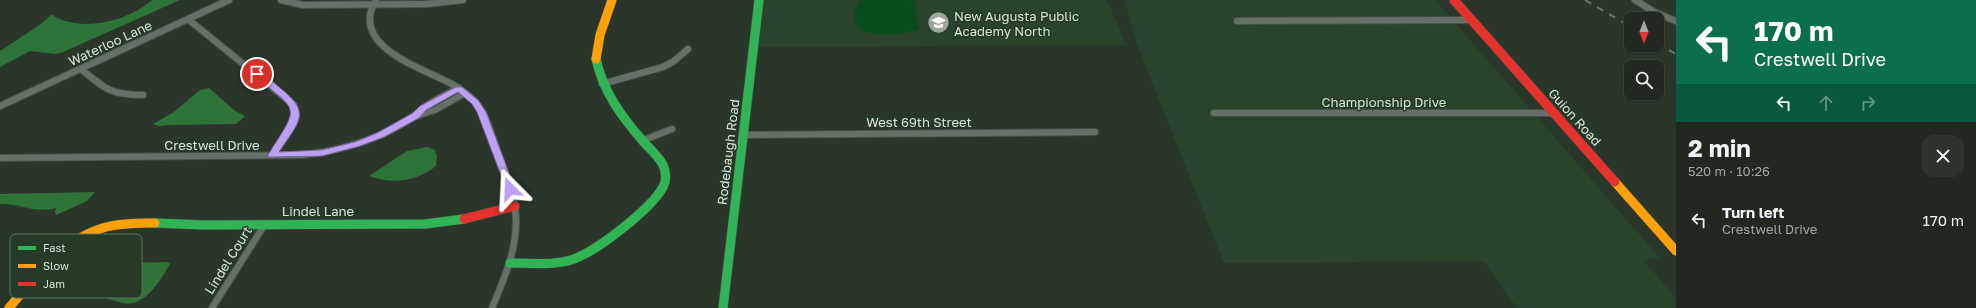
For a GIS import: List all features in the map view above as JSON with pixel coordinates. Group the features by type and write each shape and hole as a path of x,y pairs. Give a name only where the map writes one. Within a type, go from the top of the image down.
{"street":[{"name":"Waterloo Lane","path":"0,106 189,20 229,0"},
{"path":"281,0 303,5 375,2 427,4 463,0"},
{"path":"510,263 554,262 584,255 600,245 656,198 664,184 665,172 662,163 608,96 597,69 597,50 612,0"},
{"name":"Rodebaugh Road","path":"723,308 759,0"},
{"name":"Guion Road","path":"1454,0 1676,251"},
{"path":"1635,0 1656,13 1676,21"},
{"path":"375,2 369,16 370,26 388,53 403,62 459,88 477,105 485,119 515,206 516,236 510,263 492,308"},
{"path":"189,20 294,104 296,114 294,122 273,155"},
{"path":"1237,21 1472,20"},
{"path":"602,84 663,67 674,61 688,49"},
{"path":"80,69 110,93 125,96 143,96"},
{"name":"Crestwell Drive","path":"416,116 423,108 459,88"},
{"name":"Crestwell Drive","path":"0,158 308,155 346,148 375,137 416,116 438,109 465,93"},
{"name":"Championship Drive","path":"1214,113 1554,113"},
{"path":"644,140 672,128"},
{"name":"West 69th Street","path":"743,135 1095,132"},
{"name":"Lindel Lane","path":"88,234 119,223 432,224 455,221 515,206"},
{"name":"Lindel Court","path":"212,308 265,224"},
{"name":"Lindel Lane","path":"9,308 18,298"}],"shaded area":[{"path":"152,0 180,0 63,52 56,54 30,51 0,67 0,51 41,24 52,14 62,20 73,23 97,23 121,18 143,7"},
{"name":"New Augusta Public Academy North","path":"763,0 1107,0 1126,45 758,47"},
{"path":"861,0 911,0 915,2 919,30 890,34 875,34 861,31 854,20 856,9"},
{"path":"1124,0 1435,0 1660,258 1643,260 1676,298 1676,308 1517,308 1484,261 1224,263 1137,44"},
{"path":"209,88 235,111 245,116 236,124 159,126 153,124 174,112 200,90"},
{"path":"427,147 435,150 437,157 436,166 421,175 395,181 377,179 369,176 407,151"},
{"path":"95,192 87,201 56,215 56,208 41,210 0,204 0,194"},
{"path":"167,262 170,264 157,284 145,297 131,303 123,303 103,298 142,298 142,263"}],"railway":[{"path":"1585,0 1624,23"},
{"path":"1664,47 1676,54"}],"traffic: fast":[{"path":"723,308 759,0"},
{"path":"510,263 559,263 583,255 609,238 637,216 658,195 663,187 665,175 662,163 631,128 612,102 599,74 596,59"},
{"path":"155,223 204,225 425,224 464,219"}],"traffic: slow":[{"path":"596,59 600,35 612,0"},
{"path":"1615,182 1676,251"},
{"path":"87,234 106,227 155,223"},
{"path":"9,308 18,298"}],"traffic: jam":[{"path":"1454,0 1615,182"},
{"path":"464,219 515,206"}],"place":[{"name":"New Augusta Public Academy North","path":"938,23"}],"route":[{"path":"257,74 291,101 296,108 294,122 273,155 322,153 338,150 372,139 416,116 423,108 459,88 475,102 485,119 510,189"}]}
